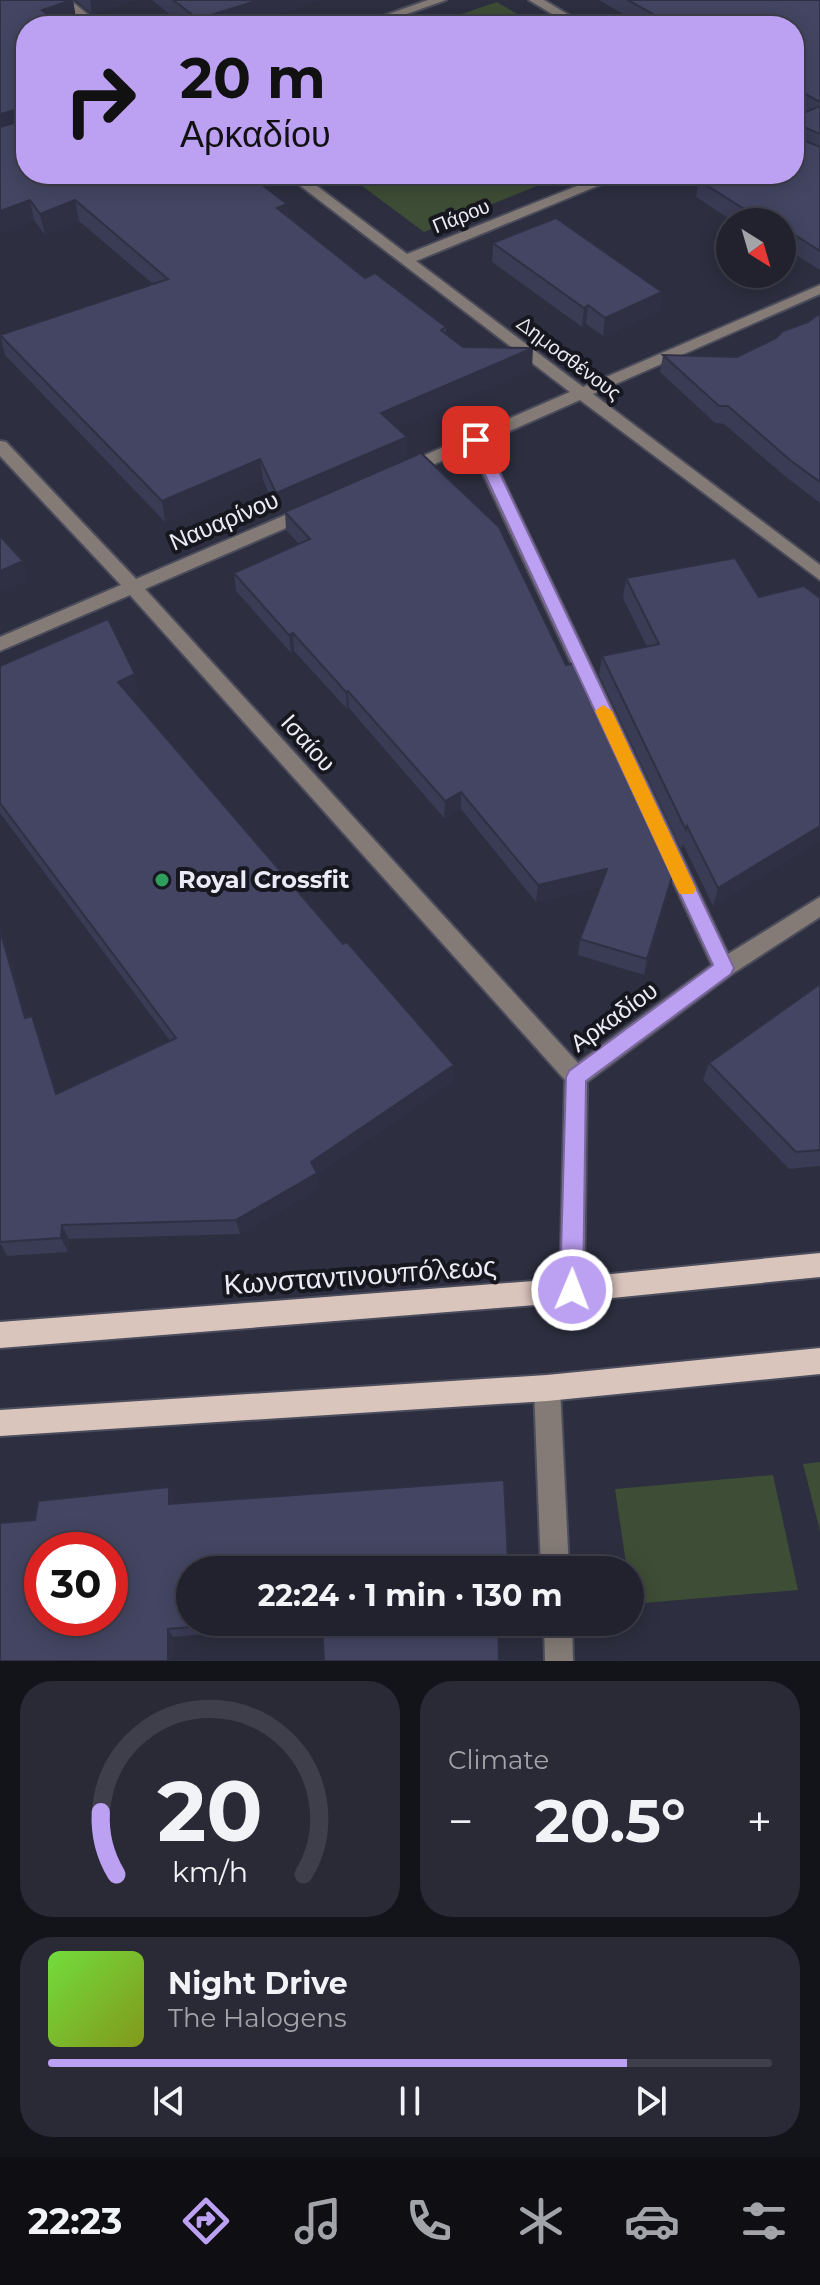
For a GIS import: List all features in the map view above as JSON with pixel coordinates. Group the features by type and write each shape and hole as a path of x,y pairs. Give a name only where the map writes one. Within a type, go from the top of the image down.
{"main road":[{"name":"Κωνσταντινουπόλεως","path":"0,1335 572,1290 820,1265"},
{"path":"0,1423 547,1388 820,1361"}],"street":[{"path":"63,0 83,16"},
{"path":"391,16 440,0"},
{"path":"535,0 563,16"},
{"name":"Δημοσθένους","path":"306,184 820,574"},
{"name":"Πάρου","path":"407,259 594,184"},
{"path":"390,477 820,289"},
{"path":"476,440 724,968"},
{"name":"Ισαίου","path":"0,446 132,586 576,1077"},
{"name":"Ναυαρίνου","path":"0,644 333,501"},
{"name":"Αρκαδίου","path":"572,1290 576,1077 724,968 820,906"},
{"path":"547,1388 554,1556"},
{"path":"558,1636 559,1661"}],"green space":[{"path":"497,2 520,16 456,16"},
{"path":"359,184 542,184 424,232"},
{"path":"820,1462 820,1531 803,1464"},
{"path":"773,1475 798,1590 644,1603 644,1556 625,1556 615,1489"}],"building":[{"path":"0,0 72,0 42,10 50,16 16,16 16,110 0,114"},
{"path":"173,0 259,0 208,16 194,16"},
{"path":"628,0 820,0 820,102 804,93 804,16 656,16"},
{"path":"820,106 820,134 804,127 804,113"},
{"path":"16,122 16,184 261,184 287,204 277,208 365,278 375,273 446,327 441,330 463,347 533,348 381,413 407,437 276,493 260,459 162,501 0,335 168,279 75,200 40,214 30,200 0,211 0,127"},
{"path":"804,140 820,147 820,251 796,236 796,208 743,208 704,184 804,184"},
{"path":"556,218 662,292 605,318 588,305 584,308 493,243"},
{"path":"820,313 820,482 728,406 719,406 663,355 737,357"},
{"path":"421,453 499,527 566,665 579,662 675,867 647,959 580,939 607,869 538,885 461,792 445,801 348,691 293,633 289,635 234,573 310,539 285,512"},
{"path":"0,536 23,561 0,571"},
{"path":"735,558 759,597 804,586 820,598 820,826 718,888 687,826 686,830 602,656 659,644 626,578"},
{"path":"108,619 135,674 118,682 343,944 347,942 454,1065 311,1162 317,1173 236,1220 62,1225 61,1238 0,1242 0,930 25,1018 32,1016 56,1094 176,1038 0,803 0,666"},
{"path":"820,984 820,1150 796,1152 709,1063"},
{"path":"504,1480 508,1556 176,1556 176,1628 168,1629 168,1661 0,1661 0,1523 35,1520 38,1501 169,1487 169,1504"},
{"path":"323,1636 498,1636 499,1661 324,1661"}],"slow traffic":[{"path":"603,711 686,889"}],"place":[{"name":"Royal Crossfit","path":"162,880"}],"route":[{"path":"476,440 724,968 576,1077 572,1290"}]}
